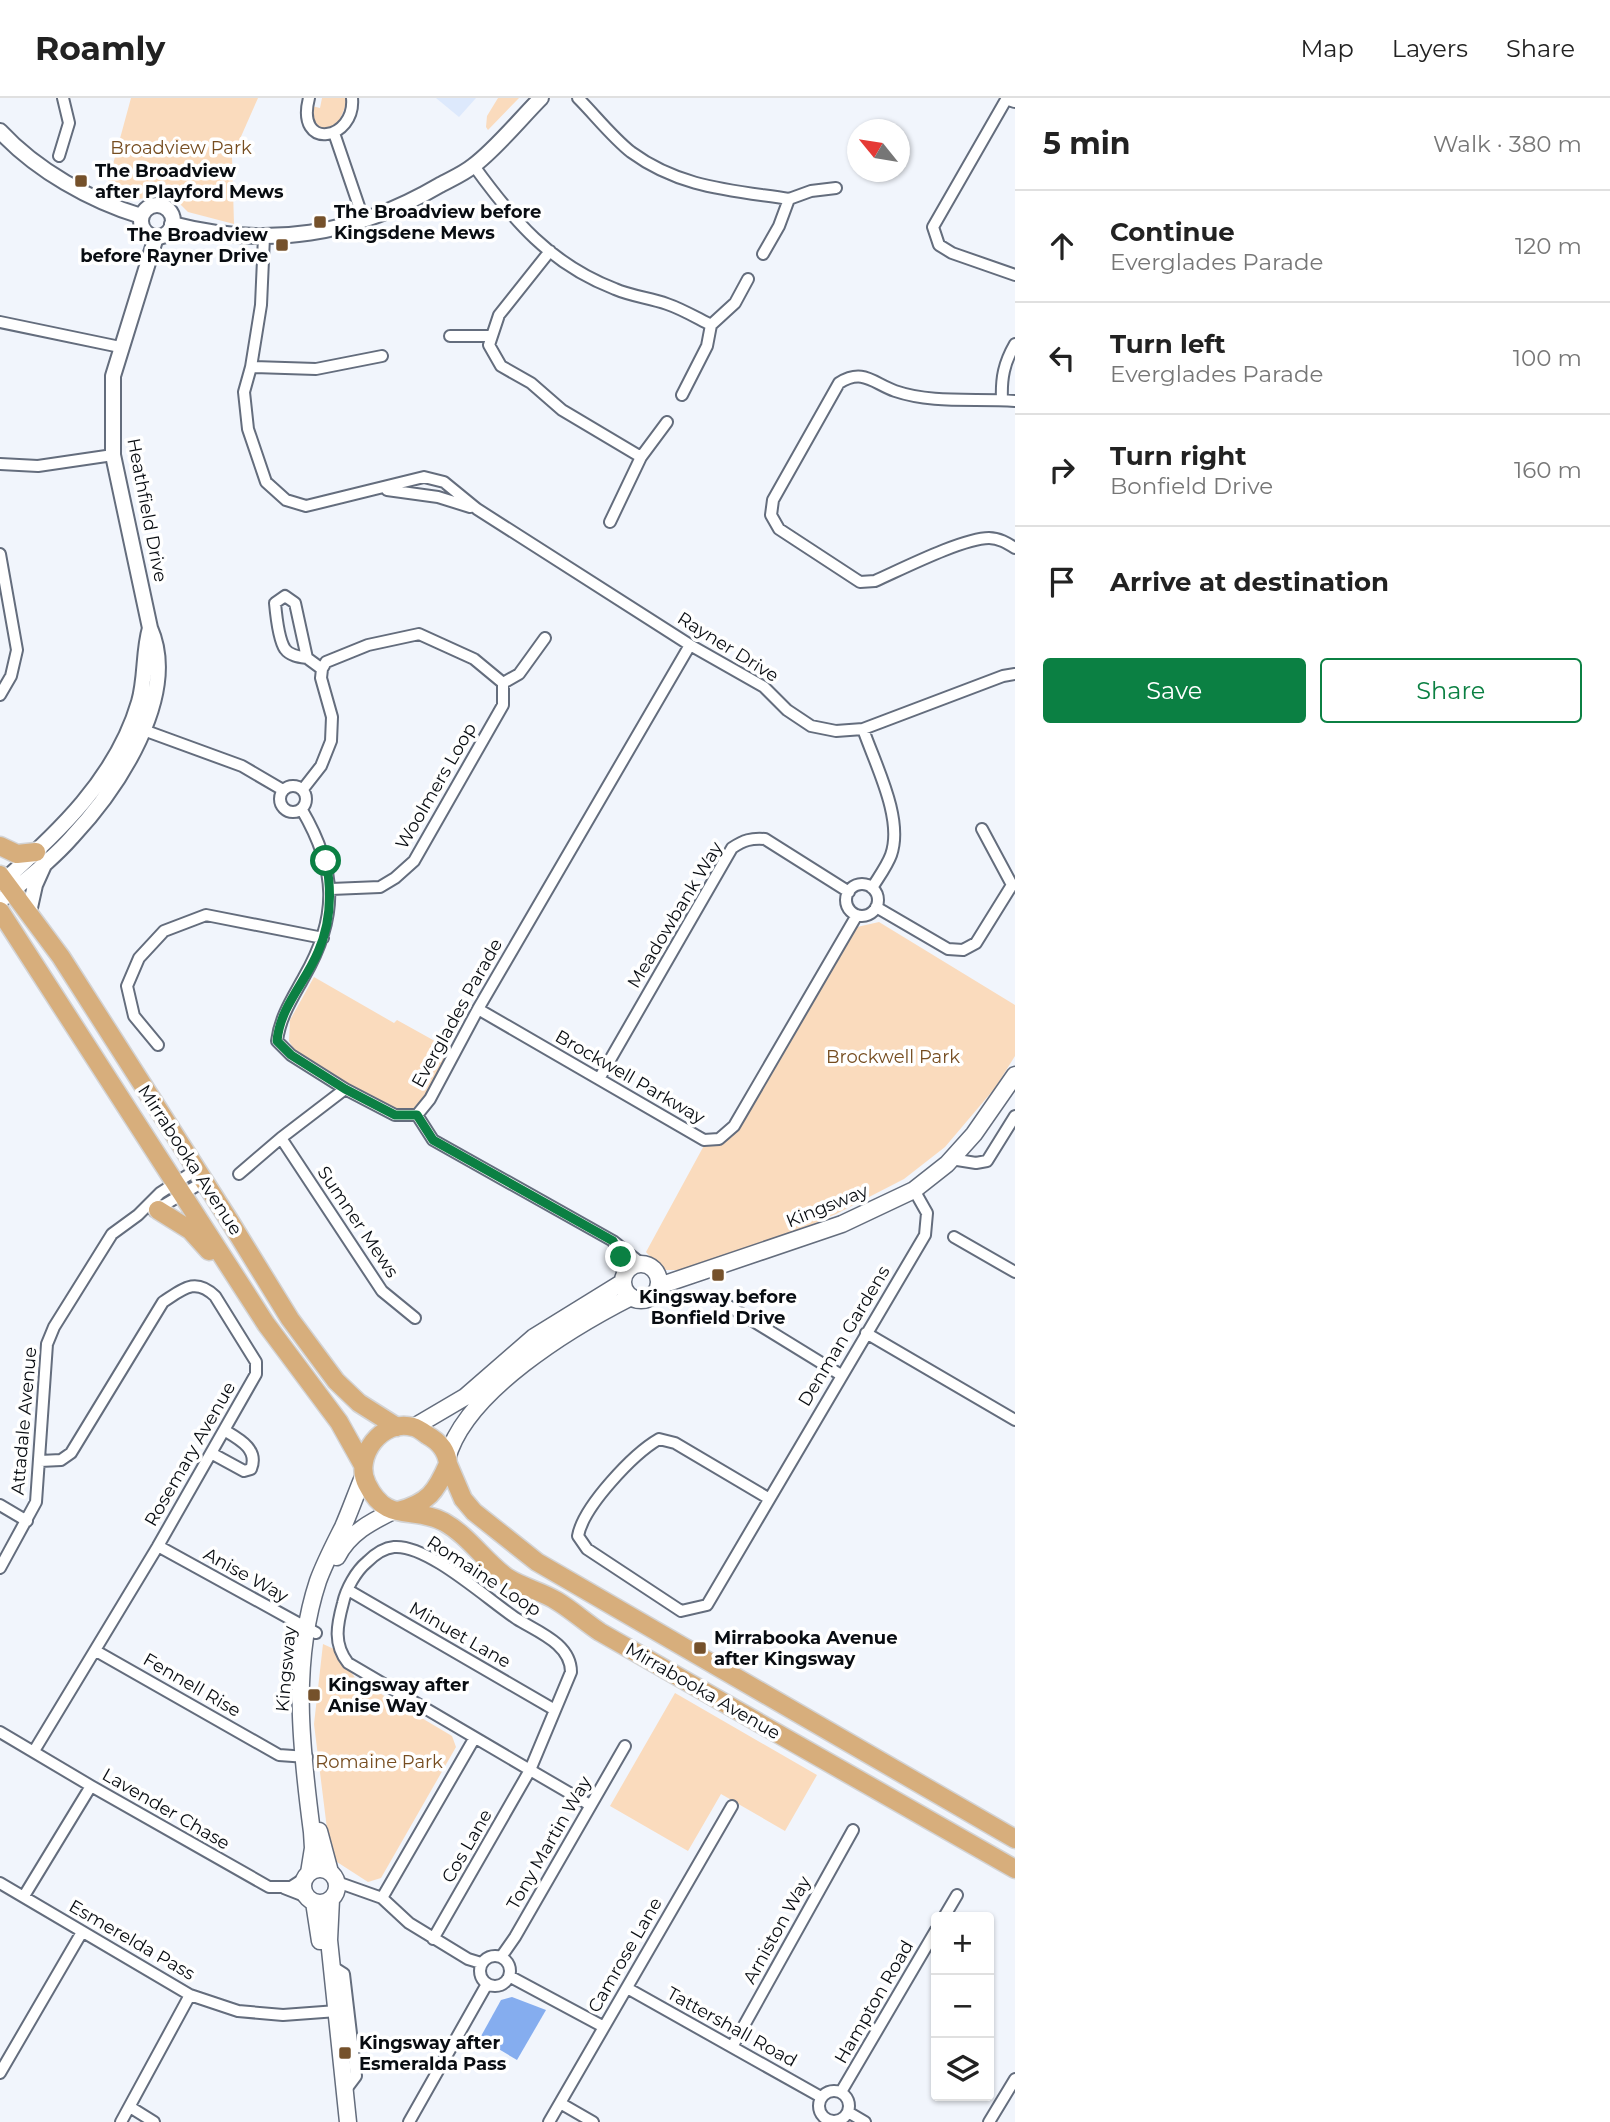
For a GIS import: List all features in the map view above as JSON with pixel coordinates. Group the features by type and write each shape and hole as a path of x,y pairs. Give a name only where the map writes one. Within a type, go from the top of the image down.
{"main road":[{"path":"0,846 17,854 41,857"},
{"name":"Mirrabooka Avenue","path":"3,886 29,912 61,957 290,1319 336,1381 359,1403 406,1427"},
{"name":"Mirrabooka Avenue","path":"0,911 266,1324 339,1422 363,1471"},
{"name":"Kingsway","path":"406,1427 465,1397 534,1337 642,1275 676,1269 707,1270 842,1224 914,1190 951,1159 974,1134 1015,1074"},
{"path":"158,1210 190,1230 240,1284"},
{"path":"642,1275 655,1294 640,1300 631,1297 624,1288 642,1275"},
{"path":"448,1461 439,1441 406,1427 384,1432 374,1440 366,1452 363,1471 374,1499 396,1511 417,1506 432,1495 448,1461 452,1443 464,1423 497,1387 541,1350 631,1297"},
{"name":"Mirrabooka Avenue","path":"448,1461 463,1499 474,1512 537,1562 1015,1839"},
{"name":"Kingsway","path":"342,2121 344,2092 333,2012 311,1899 303,1888 313,1848 307,1757 311,1631 318,1582 363,1471"},
{"name":"Mirrabooka Avenue","path":"396,1511 443,1522 457,1531 477,1552 510,1579 556,1601 600,1632 1015,1869"},
{"name":"Kingsway","path":"311,1631 341,1550 347,1541 367,1524 396,1511"},
{"name":"Kingsway","path":"307,1757 319,1835 333,1887 329,1940 342,2121"},
{"path":"307,1875 319,1869 333,1887 323,1902 311,1899"}],"street":[{"path":"59,156 69,124 63,98"},
{"path":"309,98 305,114 310,128 320,134 334,133 346,122 353,107 352,98"},
{"path":"172,224 203,232 264,237 306,234 364,221 412,202 474,166 541,98"},
{"path":"578,98 629,150 662,172 683,181 789,199 811,191 836,188"},
{"path":"1015,100 1008,98 933,227 939,245 952,253 1015,275"},
{"path":"0,131 13,145 79,192 141,216"},
{"path":"334,133 364,221"},
{"path":"474,166 504,207 532,238 576,270 615,289 668,304 711,325"},
{"path":"763,254 779,226 789,199"},
{"path":"159,205 169,211 172,224 166,233 156,236 143,229 141,216 149,207 159,205"},
{"name":"Heathfield Drive","path":"3,886 41,857 137,727 150,628 113,455 113,376 120,346 156,236"},
{"name":"Rayner Drive","path":"264,237 261,305 251,367 244,391 248,429 266,482 286,500 306,506 424,477 444,482 477,509 690,645 764,687 787,710 811,726 836,732 863,729 1003,676 1015,674"},
{"path":"550,251 499,315 489,345 501,366 531,383 562,410 641,457"},
{"path":"682,395 707,346 711,325 734,303 748,279"},
{"path":"0,322 120,346"},
{"path":"450,336 491,336"},
{"path":"1002,400 1001,378 1006,360 1015,344"},
{"path":"251,367 316,369 382,356"},
{"path":"1015,401 930,399 895,391 864,376 849,377 839,383 773,500 771,515 779,529 860,582 875,581 964,543 989,538 1001,540 1015,548"},
{"path":"610,522 641,457 667,422"},
{"path":"0,464 38,466 113,455"},
{"name":"Rayner Drive","path":"370,490 438,497 477,509"},
{"path":"0,560 17,650 11,676 0,695"},
{"path":"307,658 295,603 285,596 275,603 285,649 296,656 307,658 322,670"},
{"path":"303,789 323,762 332,732 332,718 321,678 326,662 368,645 419,634 474,659 503,683 519,674 545,638"},
{"name":"Everglades Parade","path":"302,810 321,847 331,889 329,909 318,952 279,1022 277,1041 291,1055 345,1089 395,1115 417,1115 430,1099 478,1009 690,645"},
{"name":"Woolmers Loop","path":"331,889 380,887 414,861 503,705 503,683"},
{"path":"137,727 242,766 283,790"},
{"path":"863,729 894,817 891,855 872,888"},
{"path":"295,785 303,789 307,797 302,810 285,810 280,798 283,790 295,785"},
{"path":"876,907 948,949 963,950 976,943 1014,886 982,829"},
{"name":"Meadowbank Way","path":"599,1079 732,848 753,838 765,839 849,892"},
{"path":"29,912 41,857"},
{"path":"858,885 872,888 878,899 876,907 869,914 856,915 847,904 849,892 858,885"},
{"path":"158,1045 134,1016 127,986 139,958 164,931 206,915 323,939"},
{"name":"Brockwell Parkway","path":"478,1009 704,1140 719,1139 734,1126 856,915"},
{"path":"239,1174 345,1089"},
{"path":"417,1115 433,1140 613,1241 642,1275"},
{"path":"951,1159 976,1163 987,1161 1015,1116"},
{"name":"Sumner Mews","path":"281,1138 382,1291 415,1318"},
{"name":"Attadale Avenue","path":"138,1215 158,1210 179,1188 200,1176"},
{"name":"Attadale Avenue","path":"0,1568 36,1502 47,1344 54,1327 112,1234 138,1215 160,1192 179,1188"},
{"name":"Denman Gardens","path":"768,1498 675,1443 659,1439 646,1447 594,1502 580,1524 579,1536 587,1549 681,1611 707,1605 925,1235 926,1213 914,1190"},
{"path":"954,1237 1015,1272"},
{"path":"613,1241 642,1275"},
{"name":"Rosemary Avenue","path":"34,1751 158,1546 256,1374 256,1362 215,1296 206,1287 184,1288 158,1308 71,1453 61,1460 40,1461"},
{"path":"714,1297 841,1375"},
{"path":"866,1333 1015,1420"},
{"path":"211,1453 244,1471 251,1469 254,1462 252,1452 243,1441 224,1430"},
{"path":"0,1505 27,1521"},
{"name":"Anise Way","path":"158,1546 311,1631"},
{"name":"Romaine Loop","path":"530,1770 571,1672 571,1661 565,1650 505,1611 446,1567 416,1550 392,1547 379,1552 363,1565 343,1600 337,1634 339,1652 348,1663 474,1739 590,1805"},
{"name":"Minuet Lane","path":"348,1590 555,1710"},
{"name":"Fennell Rise","path":"96,1651 279,1755 307,1757"},
{"name":"Lavender Chase","path":"0,1731 251,1878 269,1887 284,1888 311,1899"},
{"path":"382,1898 474,1739"},
{"name":"Tony Martin Way","path":"501,1956 515,1937 625,1746"},
{"name":"Cos Lane","path":"433,1939 530,1770"},
{"path":"24,1896 91,1786"},
{"name":"Camrose Lane","path":"549,2122 732,1806"},
{"name":"Arniston Way","path":"732,2047 853,1830"},
{"path":"284,1888 291,1887 307,1875"},
{"name":"Esmerelda Pass","path":"0,1883 190,1995 238,2011 283,2015 333,2012"},
{"path":"333,1887 382,1898 409,1923 433,1939 468,1959 481,1963"},
{"path":"947,1912 957,1895"},
{"path":"0,2073 82,1931"},
{"name":"Hampton Road","path":"841,2092 931,1939"},
{"path":"489,1956 501,1956 509,1965 509,1976 497,1986 487,1984 480,1975 481,1963 489,1956"},
{"name":"Kingsway","path":"333,1967 344,1975 356,2076 344,2092"},
{"path":"509,1976 604,2027"},
{"path":"409,2122 487,1984"},
{"name":"Tattershall Road","path":"627,1988 821,2097"},
{"path":"121,2122 190,1995"},
{"path":"989,2122 1015,2079"},
{"path":"830,2091 841,2092 849,2101 848,2112 837,2121 825,2121 819,2112 821,2097 830,2091"},
{"path":"560,2104 593,2122"},
{"path":"130,2107 154,2122"},
{"path":"848,2112 865,2122"}],"shaded area":[{"path":"436,98 476,98 459,117"}],"green space":[{"name":"Broadview Park","path":"131,98 258,98 232,157 234,224 188,212 175,199 163,194 139,199 106,190"},
{"path":"322,98 346,98 346,105 337,126 322,130 313,125 310,109 312,106 320,108"},
{"path":"498,98 519,98 488,130 487,116"},
{"name":"Brockwell Park","path":"879,922 1015,1005 1015,1056 995,1088 945,1147 904,1179 836,1214 707,1270 662,1270 646,1252 707,1140 725,1134 857,927"},
{"path":"314,977 394,1023 397,1020 451,1050 427,1096 416,1109 396,1110 348,1085 295,1051 289,1041 290,1020"},
{"name":"Romaine Park","path":"323,1644 334,1649 356,1679 452,1736 456,1747 381,1878 368,1882 337,1862 328,1837 314,1724"},
{"path":"675,1693 817,1775 785,1831 721,1794 688,1851 610,1806"}],"water":[{"path":"512,1997 546,2010 517,2060 480,2038 501,2000"}],"place":[{"name":"The Broadview after Playford Mews","path":"81,181"},
{"name":"The Broadview before Kingsdene Mews","path":"320,222"},
{"name":"The Broadview before Rayner Drive","path":"282,245"},
{"name":"Kingsway before Bonfield Drive","path":"718,1275"},
{"name":"Mirrabooka Avenue after Kingsway","path":"700,1648"},
{"name":"Kingsway after Anise Way","path":"314,1695"},
{"name":"Kingsway after Esmeralda Pass","path":"345,2053"}],"route":[{"path":"326,861 331,889 326,925 318,952 279,1022 277,1041 291,1055 345,1089 395,1115 417,1115 433,1140 613,1241 621,1257"}]}
